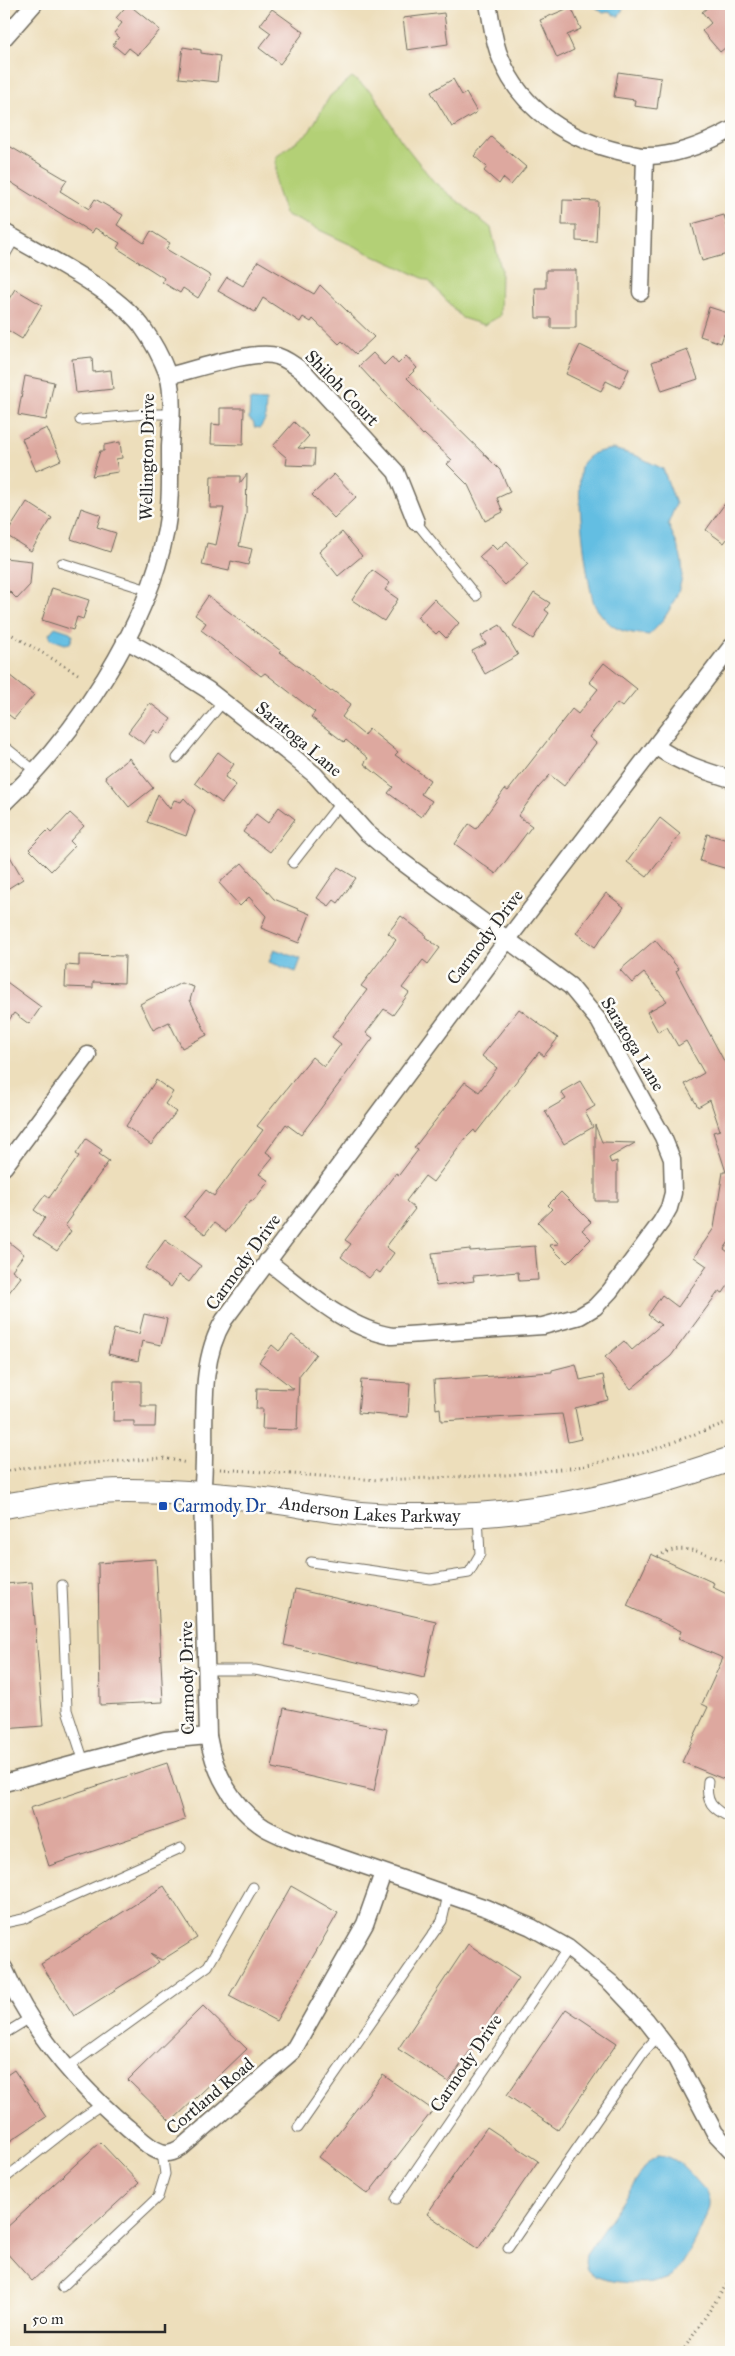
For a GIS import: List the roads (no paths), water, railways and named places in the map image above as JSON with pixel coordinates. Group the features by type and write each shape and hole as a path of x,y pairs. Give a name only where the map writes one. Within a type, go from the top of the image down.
{"street":[{"path":"4,38 34,4"},
{"path":"488,4 500,59 512,80 528,101 550,121 573,136 601,147 644,156 677,152 705,144 731,130"},
{"path":"641,292 644,156"},
{"name":"Wellington Drive","path":"4,803 34,770 97,691 126,640 148,590 166,530 169,503 171,414 168,376 140,325 120,304 93,285 9,235"},
{"name":"Shiloh Court","path":"168,376 256,354 275,355 291,362 306,374 396,472 416,522"},
{"name":"Saratoga Lane","path":"126,640 180,671 223,702 315,775 366,832 391,853 570,986 589,1006 599,1021 663,1137 672,1159 673,1182 669,1208 661,1222 618,1281 595,1307 580,1316 561,1323 543,1326 392,1336 363,1329 348,1320 268,1261"},
{"name":"Carmody Drive","path":"731,647 508,939 228,1313 215,1335 208,1359 205,1467 202,1494 208,1670 208,1736 211,1755 224,1784 242,1808 265,1828 293,1841 486,1908 531,1927 568,1948 611,1984 646,2020 676,2059 715,2133 731,2150"},
{"path":"657,746 668,755 731,779"},
{"path":"4,1167 88,1055"},
{"name":"Anderson Lakes Parkway","path":"4,1506 65,1495 126,1491 202,1494 290,1503 340,1512 433,1516 477,1514 601,1498 679,1477 731,1459"},
{"path":"4,1783 165,1740 208,1736"},
{"name":"Cortland Road","path":"4,1968 30,2018 67,2068 101,2105 152,2147 162,2153 172,2152 182,2147 293,2051 365,1924 383,1873"}],"lane":[{"path":"4,257 9,235"},
{"path":"80,420 145,414 171,414"},
{"path":"416,522 476,596"},
{"path":"62,563 148,590"},
{"path":"178,758 223,702"},
{"path":"4,746 34,770"},
{"path":"293,863 340,803"},
{"path":"311,1562 430,1579 469,1573 480,1554 477,1514"},
{"path":"62,1585 67,1710 84,1762"},
{"path":"208,1670 255,1670 413,1701"},
{"path":"708,1781 706,1794 711,1804 731,1818"},
{"path":"4,1923 23,1919 181,1848"},
{"path":"67,2068 208,1966 253,1887"},
{"path":"298,2128 442,1920 448,1895"},
{"name":"Carmody Drive","path":"396,2199 568,1948"},
{"path":"4,2034 30,2018"},
{"path":"508,2248 643,2052 658,2036"},
{"path":"4,2179 83,2116 101,2105"},
{"path":"62,2288 158,2197 165,2174 162,2153"}],"water":[{"path":"592,4 626,4 618,17 609,12 603,13"},
{"path":"250,400 266,401 265,420 260,428 254,427 254,423 249,419"},
{"path":"613,449 637,456 663,469 676,504 668,524 682,562 679,590 669,611 649,635 632,633 611,625 595,606 588,578 580,509 580,471 583,462 589,456 600,451"},
{"path":"55,627 70,632 73,636 70,643 65,644 51,639 49,634"},
{"path":"274,949 301,959 296,972 269,962"},
{"path":"658,2155 670,2158 680,2164 708,2195 709,2205 707,2212 694,2243 677,2271 665,2279 655,2282 631,2283 597,2277 590,2273 586,2267 586,2255 649,2161"}],"place":[{"name":"Carmody Dr","path":"163,1506"}]}
